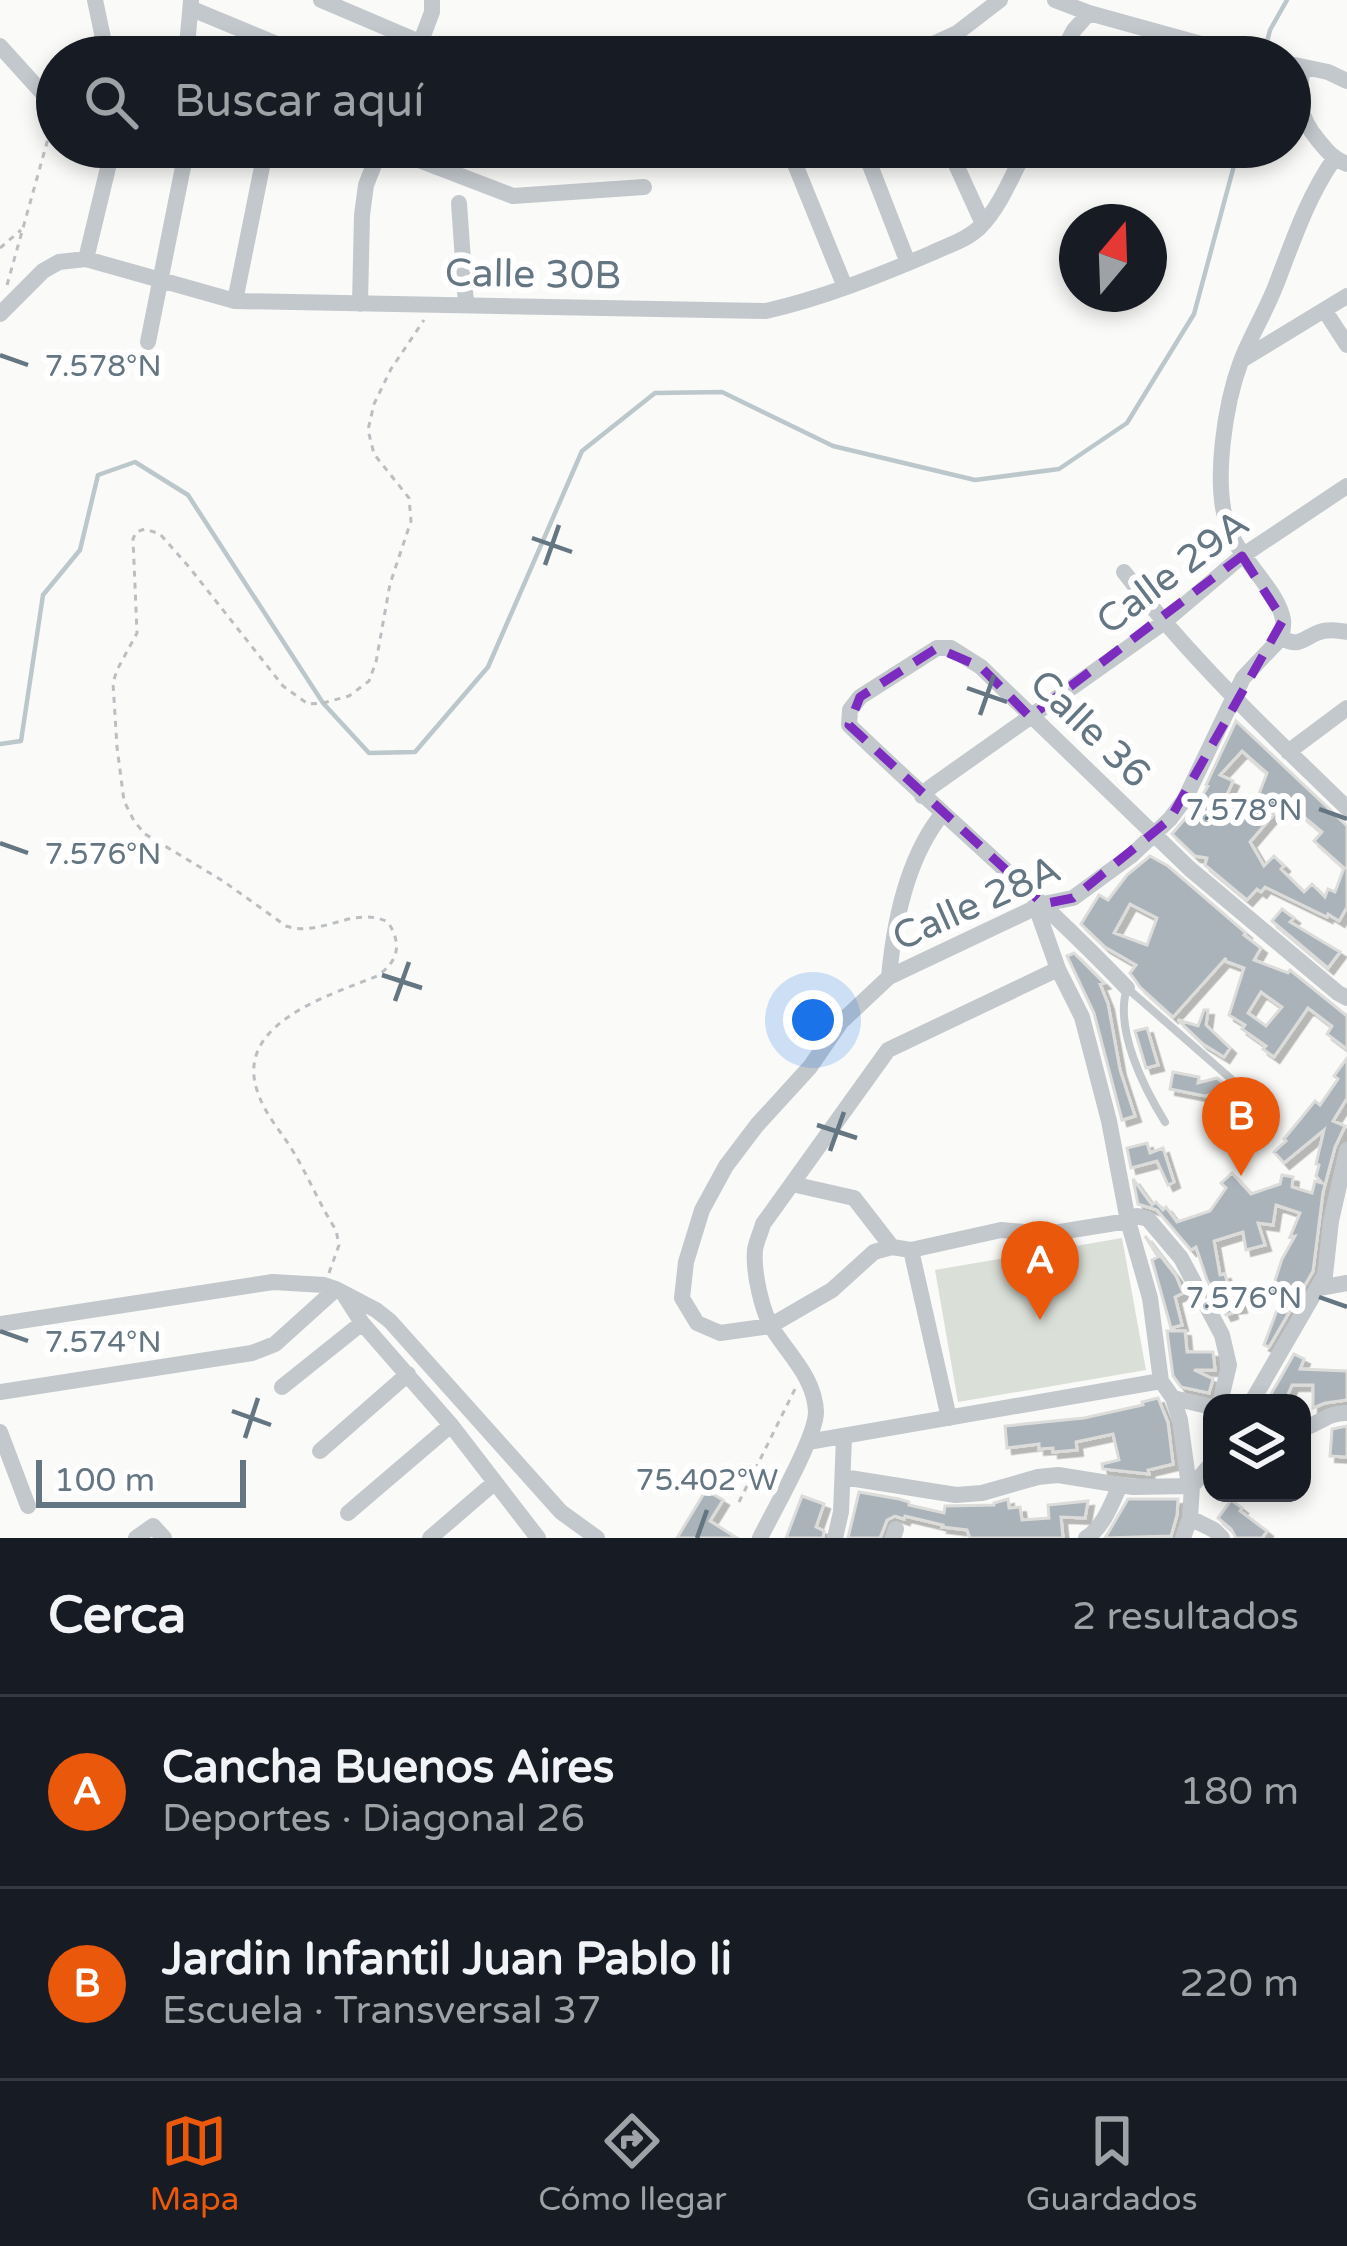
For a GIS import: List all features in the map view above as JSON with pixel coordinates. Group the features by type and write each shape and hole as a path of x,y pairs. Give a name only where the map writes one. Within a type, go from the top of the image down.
{"street":[{"path":"94,0 102,36"},
{"path":"321,0 392,36"},
{"path":"423,36 433,12 432,0"},
{"path":"953,36 1000,0"},
{"path":"1055,0 1171,36"},
{"path":"188,36 191,4 262,36"},
{"path":"1071,36 1089,13"},
{"path":"0,46 36,86"},
{"path":"0,80 17,65"},
{"path":"1311,69 1347,81"},
{"path":"1311,131 1341,162 1311,195 1266,311 1241,361 1226,426 1220,488 1232,540 1283,620 1281,638 1293,644 1329,630 1347,632"},
{"path":"0,314 43,271 59,262 86,260 108,168"},
{"path":"148,342 183,168"},
{"path":"235,301 262,168"},
{"path":"360,304 362,215 374,168"},
{"path":"438,168 512,196 644,187"},
{"path":"797,168 845,287"},
{"path":"871,168 908,263"},
{"path":"958,168 983,224"},
{"path":"983,224 1015,168"},
{"path":"459,202 466,304"},
{"name":"Calle 30B","path":"86,260 235,301 766,311 808,302 908,263 969,237 983,224"},
{"path":"1241,361 1347,296"},
{"path":"1325,311 1347,345"},
{"name":"Calle 29A","path":"922,796 1163,623 1242,556 1347,486"},
{"path":"1124,572 1163,623 1249,715 1347,808"},
{"name":"Calle 28A","path":"770,1326 720,1333 697,1323 682,1298 686,1262 702,1210 726,1166 810,1067 841,1022 890,977 1042,904 1073,898 1171,819 1243,678 1281,638"},
{"name":"Calle 36","path":"922,796 849,725 850,710 860,697 937,648 951,648 981,667 1190,869 1347,998"},
{"path":"1288,752 1347,708"},
{"path":"922,796 1127,988"},
{"path":"890,977 903,900 921,847 943,813"},
{"path":"1042,904 1040,918 1058,969 1082,1017 1150,1298 1161,1381 1180,1420 1192,1486 1183,1538"},
{"path":"760,1538 808,1442 816,1415 804,1372 770,1326 761,1299 755,1250 763,1224 889,1050 1058,969"},
{"path":"1255,1394 1319,1288 1329,1260 1347,1150"},
{"path":"793,1184 854,1198 902,1248 949,1418"},
{"path":"1330,1233 1347,1215"},
{"path":"770,1326 832,1290 874,1252 1001,1230 1047,1234 1137,1216 1148,1219 1181,1258 1228,1352 1220,1394"},
{"path":"0,1324 273,1282 334,1289 390,1321 561,1512 597,1538"},
{"path":"1319,1288 1347,1283"},
{"path":"334,1289 451,1426 538,1538"},
{"path":"0,1392 252,1353 274,1344 334,1289"},
{"path":"282,1387 362,1323"},
{"path":"320,1451 408,1374"},
{"path":"808,1442 1161,1381"},
{"path":"1173,1398 1203,1403"},
{"path":"1311,1426 1327,1415 1347,1413"},
{"path":"348,1513 451,1426"},
{"path":"0,1432 28,1507"},
{"path":"835,1538 841,1512 844,1438"},
{"path":"843,1477 956,1495 1058,1475 1133,1487 1192,1486 1203,1473"},
{"path":"430,1538 494,1483"},
{"path":"1087,1538 1101,1524 1120,1484"},
{"path":"1190,1518 1222,1538"},
{"path":"136,1538 159,1532"}],"lane":[{"path":"1127,988 1246,1092"},
{"path":"1127,988 1123,1009 1138,1069 1165,1122"}],"path":[{"path":"6,286 40,168"},
{"path":"0,248 25,226"},
{"path":"334,1289 340,1245 336,1230 265,1108 254,1082 254,1064 265,1039 296,1010 387,969 395,960 395,934 388,922 366,916 312,930 286,926 146,834 124,801 113,683 137,633 134,539 136,532 146,529 160,534 283,686 308,704 350,696 369,681 390,584 411,521 410,498 374,454 368,430 391,369 435,304"},
{"path":"739,1502 804,1372"}],"highlighted area":[{"path":"1242,556 1283,620 1170,819 1073,898 1043,904 849,725 860,697 937,648 981,667 1030,717"}],"shaded area":[{"path":"1122,1238 1146,1370 958,1402 935,1270"}],"building":[{"path":"1236,721 1347,826 1347,907 1339,921 1265,887 1247,900 1205,865 1207,858 1195,856 1172,834 1196,806","holes":["1242,751 1267,773 1247,812 1225,799 1233,781 1220,775","1285,801 1322,832 1314,841 1344,868 1335,892 1328,889 1325,897 1312,884 1304,892 1274,856 1264,866 1250,842"]},
{"path":"1150,856 1168,866 1261,948 1254,960 1290,970 1347,1016 1347,1049 1327,1034 1332,1026 1308,1008 1274,1057 1263,1049 1266,1046 1242,1029 1245,1025 1229,1015 1244,968 1226,958 1173,1017 1130,973 1136,965 1105,947 1081,924 1099,895 1108,900","holes":["1130,904 1157,918 1147,945 1114,933","1261,992 1282,1007 1266,1026 1248,1013"]},
{"path":"1282,909 1294,918 1290,922 1340,952 1328,968 1272,921"},
{"path":"1074,953 1104,983 1100,984 1120,1070 1135,1116 1122,1120 1094,1013 1067,956"},
{"path":"1208,1010 1206,1025 1230,1048 1224,1057 1178,1020 1198,1026"},
{"path":"1147,1028 1158,1065 1146,1068 1135,1031"},
{"path":"1347,1058 1347,1098 1333,1121 1345,1126 1323,1192 1313,1271 1269,1347 1264,1345 1282,1297 1271,1293 1300,1213 1276,1205 1273,1225 1258,1223 1265,1245 1246,1250 1243,1232 1214,1241 1220,1275 1225,1274 1229,1289 1236,1288 1241,1307 1231,1308 1232,1313 1226,1315 1196,1247 1191,1250 1157,1210 1138,1204 1133,1179 1152,1205 1166,1207 1177,1222 1210,1211 1226,1188 1221,1183 1232,1173 1251,1194 1280,1184 1282,1175 1293,1177 1292,1187 1312,1193 1315,1181 1322,1183 1316,1176 1316,1164 1324,1130 1284,1163 1274,1152 1315,1101 1320,1105"},
{"path":"1173,1072 1199,1077 1198,1083 1217,1078 1224,1091 1205,1096 1170,1089"},
{"path":"1147,1143 1150,1153 1163,1148 1174,1182 1168,1185 1157,1161 1131,1168 1127,1148"},
{"path":"1145,1236 1176,1276 1183,1293 1175,1297 1182,1325 1171,1328 1152,1260 1158,1257"},
{"path":"1167,1331 1185,1331 1187,1352 1213,1352 1215,1370 1194,1370 1213,1379 1209,1393 1181,1387 1173,1376"},
{"path":"1294,1354 1304,1359 1300,1369 1347,1371 1347,1400 1313,1408 1313,1385 1292,1385 1288,1394 1271,1394"},
{"path":"1158,1398 1168,1423 1173,1464 1148,1470 1149,1474 1103,1469 1102,1464 1119,1460 1113,1434 1076,1442 1077,1450 1053,1452 1053,1448 1039,1449 1039,1444 1007,1448 1005,1426 1084,1418"},
{"path":"1347,1426 1347,1457 1330,1456 1332,1429"},
{"path":"706,1490 723,1500 710,1521 737,1538 677,1538"},
{"path":"859,1492 944,1513 945,1506 994,1505 1008,1499 1009,1508 1020,1507 1022,1520 1049,1518 1048,1505 1088,1501 1085,1518 1061,1517 1063,1538 970,1538 967,1530 895,1516 887,1520 880,1538 848,1538"},
{"path":"802,1496 824,1504 816,1527 824,1531 823,1538 786,1538"},
{"path":"1128,1499 1178,1499 1171,1536 1105,1538"},
{"path":"1234,1502 1267,1531 1262,1538 1236,1538 1218,1518"}],"waterway":[{"path":"1268,36 1287,0"},
{"path":"0,744 21,741 43,595 80,550 98,475 135,462 188,495 323,703 369,753 415,752 488,667 582,451 655,393 722,392 833,446 975,480 1059,469 1127,423 1194,314 1233,168"}],"place":[{"name":"Jardin Infantil Juan Pablo Ii","path":"1241,1176"},
{"name":"Cancha Buenos Aires","path":"1040,1320"}]}
